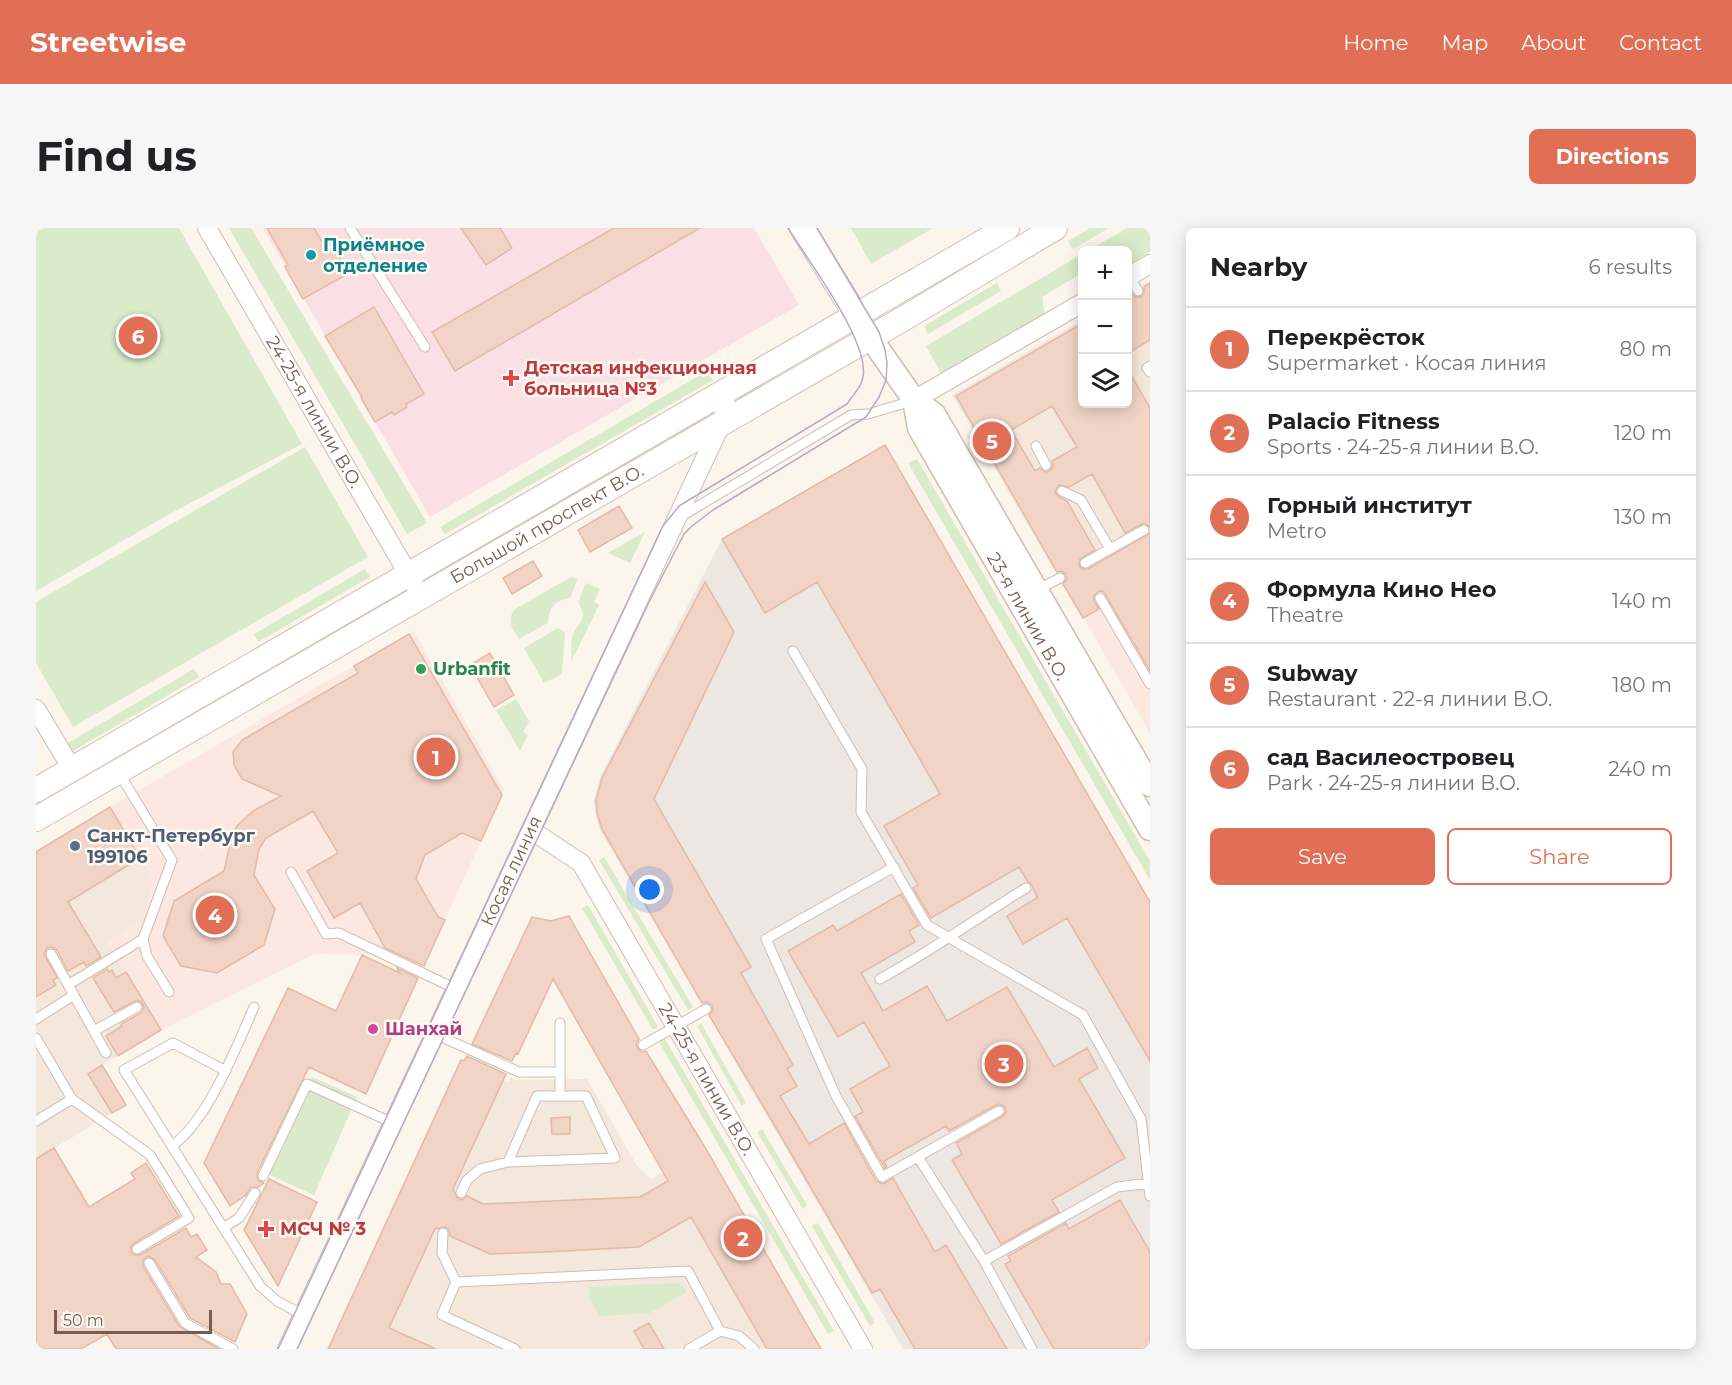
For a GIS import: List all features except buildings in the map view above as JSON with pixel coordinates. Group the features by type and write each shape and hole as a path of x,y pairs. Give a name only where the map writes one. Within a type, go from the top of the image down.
{"main road":[{"path":"802,228 870,337"},
{"name":"Большой проспект В.О.","path":"36,790 1007,228"},
{"name":"Большой проспект В.О.","path":"36,819 1055,228"}],"street":[{"name":"24-25-я линии В.О.","path":"207,228 421,596"},
{"path":"1132,280 1150,264"},
{"path":"914,400 1078,306"},
{"path":"870,337 914,400 934,414 1150,785"},
{"name":"Косая линия","path":"287,1349 722,422 728,390"},
{"name":"23-я линии В.О.","path":"914,400 919,428 1147,818"},
{"path":"36,709 72,769"},
{"name":"24-25-я линии В.О.","path":"531,830 581,862 863,1349"}],"lane":[{"path":"350,228 424,347"},
{"path":"1150,366 1147,368 1150,372"},
{"path":"676,520 851,415 868,414 914,400"},
{"path":"1036,446 1046,465"},
{"path":"1062,491 1081,500 1110,549"},
{"path":"1085,563 1144,530"},
{"path":"1037,590 1060,578"},
{"path":"1100,598 1150,684"},
{"path":"793,651 862,769 861,812 927,925 1083,1015 1141,1119 1150,1196"},
{"path":"118,771 172,860 143,939 147,956 169,992"},
{"path":"894,867 766,939 836,1096 882,1177 999,1111"},
{"path":"291,872 326,934 339,933 456,989"},
{"path":"880,979 923,956 1026,888"},
{"path":"68,985 143,939"},
{"path":"51,954 106,1053"},
{"path":"36,1019 74,995"},
{"path":"94,1031 137,1006"},
{"path":"172,1146 185,1137 196,1123 225,1071 254,1007"},
{"path":"643,1045 706,1009"},
{"path":"560,1023 560,1096"},
{"path":"435,1034 519,1072 560,1072"},
{"path":"36,1038 72,1099 150,1155 189,1218 137,1249"},
{"path":"225,1071 173,1042 124,1070 260,1286 277,1301 303,1315"},
{"path":"263,1176 307,1084 393,1123"},
{"path":"461,1194 467,1180 480,1169 508,1162 615,1158 586,1096 537,1096 508,1162"},
{"path":"36,1121 72,1099"},
{"path":"918,1157 984,1261 1032,1349"},
{"path":"984,1261 1117,1186 1149,1183"},
{"path":"223,1228 239,1218 255,1193"},
{"path":"443,1233 442,1253 456,1282 442,1315 515,1349"},
{"path":"149,1263 185,1323 234,1349"},
{"path":"456,1282 688,1271 720,1331"},
{"path":"689,1349 720,1331 739,1336 754,1349"}],"shaded area":[{"name":"Детская инфекционная больница №3","path":"263,228 754,228 799,305 430,517"},
{"path":"1150,281 1150,563 1075,606 952,395 1078,322 1078,408 1132,408 1132,292"},
{"path":"885,445 1150,902 1150,1349 903,1349 600,830 595,814 594,800 600,777 722,539"},
{"path":"1150,563 1150,733 1076,605"},
{"path":"414,631 504,790 425,964 387,951 362,955 314,954 161,1030 108,942 143,921 153,879 110,807"},
{"path":"110,807 153,879 143,921 108,942 161,1030 102,1065 126,1105 36,1159 36,852"},
{"path":"461,1060 508,1082 511,1077 516,1080 587,1079 637,1166 651,1179 705,1148 821,1349 328,1349"}],"green space":[{"path":"36,228 179,228 302,444 166,516 36,591"},
{"path":"229,228 251,228 427,523 407,534"},
{"path":"851,228 933,228 871,264"},
{"path":"1090,228 1109,228 1073,249 1068,241"},
{"path":"1127,228 1150,228 1150,252 1132,263 1132,246 1096,246"},
{"path":"1078,256 1078,275 1042,297 1045,314 942,375 926,346"},
{"path":"997,283 1001,291 928,334 924,326"},
{"path":"707,371 713,380 445,534 440,527"},
{"path":"305,447 368,557 73,727 36,663 36,602"},
{"path":"917,459 1150,861 1150,880 908,463"},
{"path":"645,532 630,563 608,553"},
{"path":"365,569 370,577 258,642 254,634"},
{"path":"571,577 578,579 570,598 554,606 548,623 519,639 510,620 515,609"},
{"path":"586,583 600,589 594,602 599,605 571,662 573,635 583,615 578,602"},
{"path":"558,628 565,632 562,674 544,683 524,648"},
{"path":"194,669 199,677 73,751 68,743"},
{"path":"516,699 529,721 523,732 528,735 520,751 496,710"},
{"path":"604,857 693,1007 688,1010 599,860"},
{"path":"588,905 658,1027 653,1030 582,908"},
{"path":"701,1023 746,1103 742,1106 697,1026"},
{"path":"665,1039 834,1331 828,1334 659,1042"},
{"path":"312,1077 357,1097 314,1195 269,1175"},
{"path":"762,1129 807,1205 803,1209 757,1132"},
{"path":"818,1223 875,1323 870,1326 812,1226"},
{"path":"680,1284 687,1292 650,1313 600,1316 589,1298 589,1287"}],"tram line":[{"path":"278,1349 663,526 679,506 847,404 861,384 863,362 857,343 835,301 788,228"},
{"path":"297,1349 649,602 684,534 713,510 866,417 879,397 886,380 887,363 879,332 817,228"}],"place":[{"name":"Приёмное отделение","path":"311,255"},
{"name":"сад Василеостровец","path":"138,336"},
{"name":"Детская инфекционная больница №3","path":"511,378"},
{"name":"Subway","path":"992,441"},
{"name":"Urbanfit","path":"421,669"},
{"name":"Перекрёсток","path":"436,757"},
{"name":"Санкт-Петербург 199106","path":"75,846"},
{"name":"Формула Кино Нео","path":"215,915"},
{"name":"Шанхай","path":"373,1029"},
{"name":"Горный институт","path":"1004,1064"},
{"name":"МСЧ № 3","path":"266,1229"},
{"name":"Palacio Fitness","path":"743,1238"}]}
